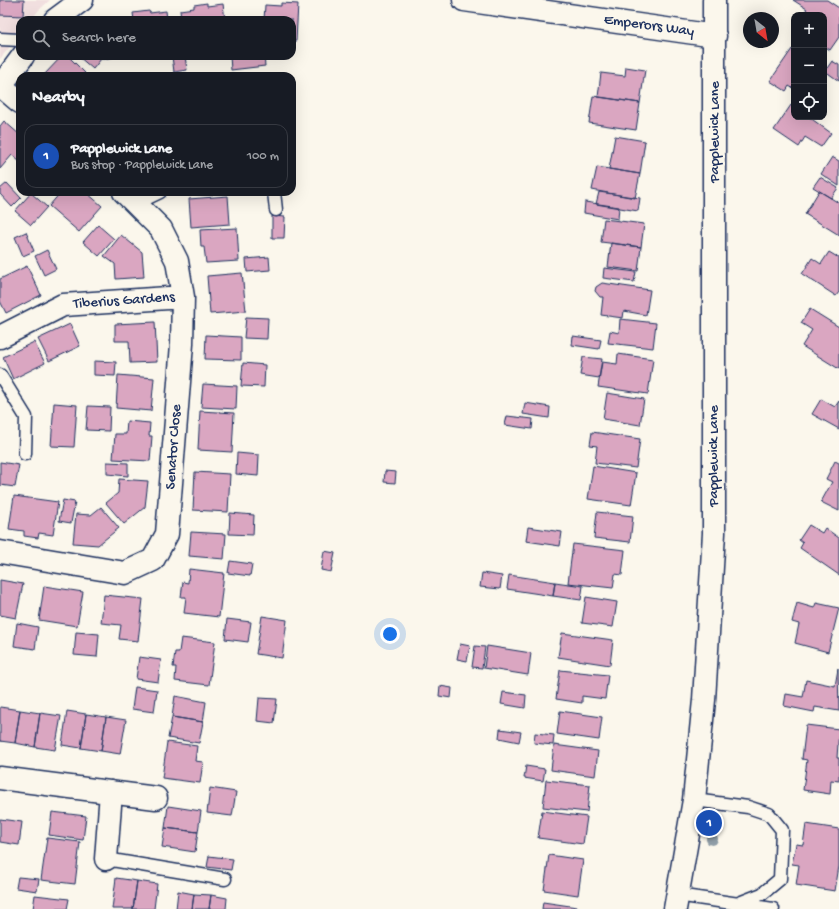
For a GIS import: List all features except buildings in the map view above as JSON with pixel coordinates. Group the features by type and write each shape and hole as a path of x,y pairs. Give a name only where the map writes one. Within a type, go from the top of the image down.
{"street":[{"path":"60,16 82,0"},
{"name":"Emperors Way","path":"464,0 715,36"},
{"name":"Papplewick Lane","path":"676,902 694,800 704,700 714,533 714,0"},
{"path":"16,99 0,86 20,60"},
{"name":"Senator Close","path":"0,552 125,573 153,560 167,534 182,344 183,297 177,261 161,229 130,198"},
{"name":"Tiberius Gardens","path":"0,337 63,305 183,297"},
{"path":"0,778 156,798"},
{"path":"106,859 112,792"}],"lane":[{"path":"0,38 16,40"},
{"path":"130,198 140,196"},
{"path":"274,196 276,210"},
{"path":"0,375 26,417 25,454"},
{"path":"694,800 748,807 769,814 782,830 780,879 762,894 739,903"},
{"path":"106,859 224,878"},
{"path":"676,902 739,903 774,909"}],"shaded area":[{"path":"0,0 50,0 34,16 16,16 16,39 0,59"}],"place":[{"name":"Papplewick Lane","path":"709,823"}]}
